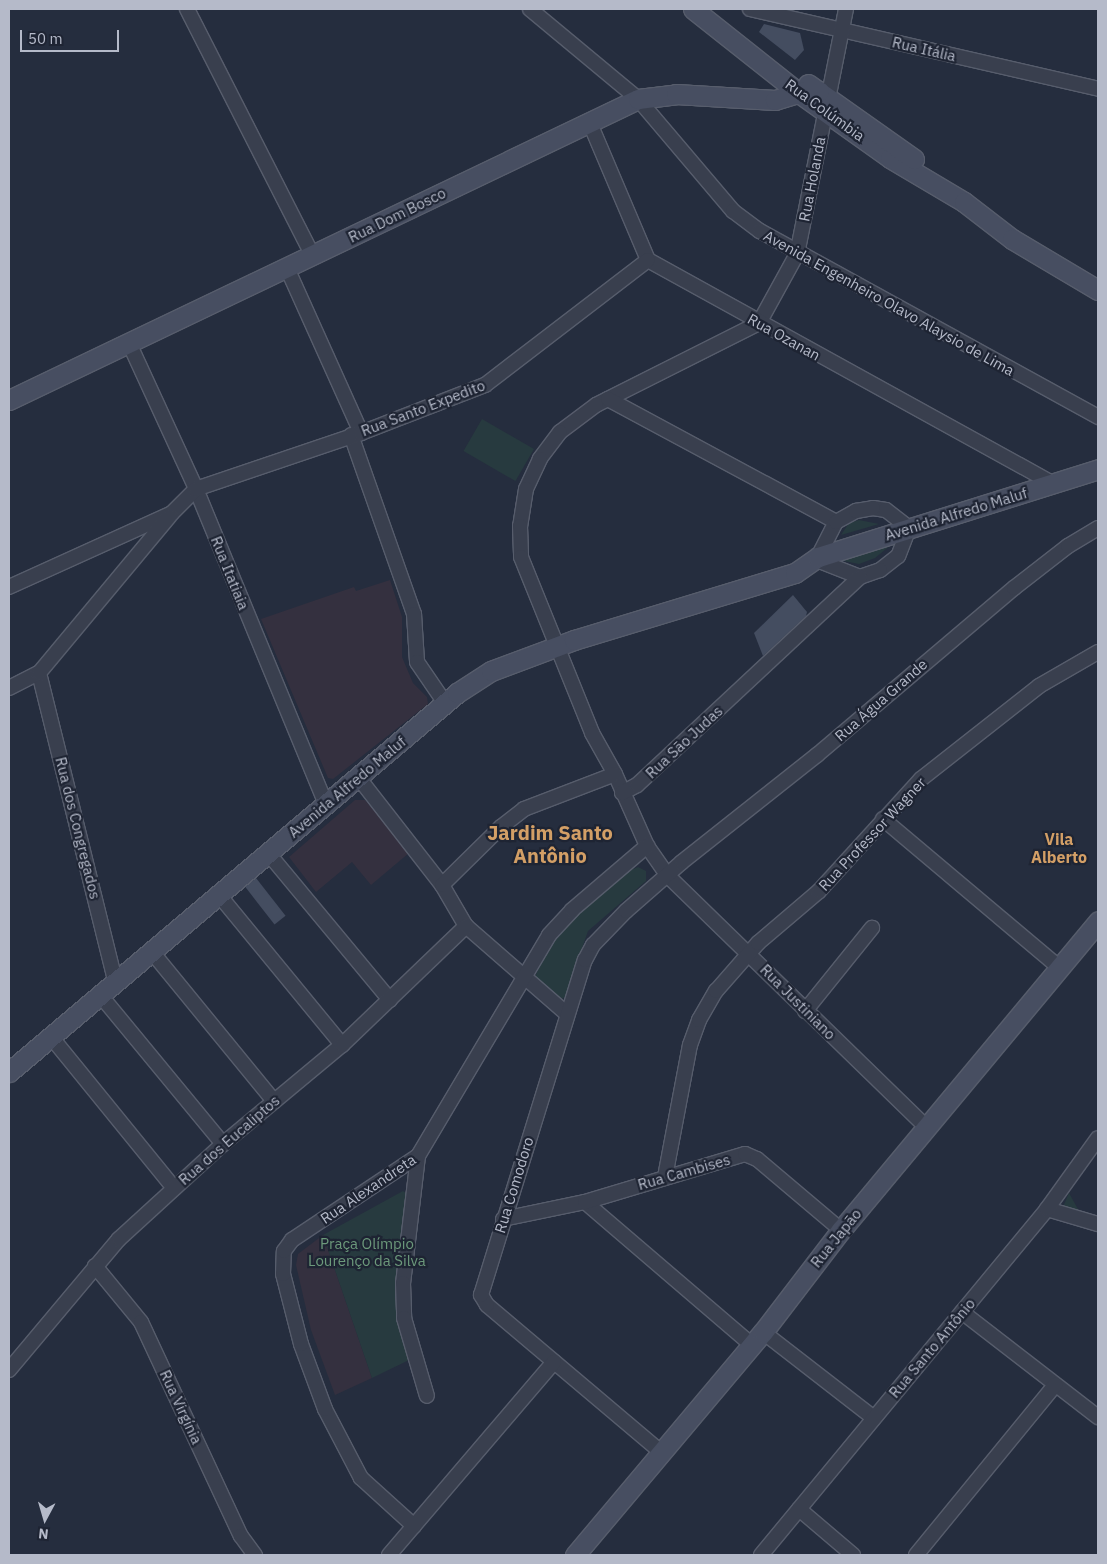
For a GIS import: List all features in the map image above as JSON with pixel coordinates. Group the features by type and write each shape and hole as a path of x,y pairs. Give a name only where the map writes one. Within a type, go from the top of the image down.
{"main road":[{"name":"Rua Colúmbia","path":"693,9 799,92 823,100"},
{"name":"Rua Colúmbia","path":"710,9 823,100 890,158 964,202 1012,239 1098,290"},
{"name":"Rua Dom Bosco","path":"9,400 638,99 676,94 775,100 799,92"},
{"name":"Avenida Alfredo Maluf","path":"9,1072 116,984 445,703 498,667 735,589 750,579 1098,469"},
{"name":"Rua Japão","path":"575,1555 757,1339 841,1230 928,1129 1098,921"}],"street":[{"path":"188,9 313,256"},
{"name":"Avenida Engenheiro Olavo Alaysio de Lima","path":"530,9 638,99 734,211 796,254 1098,418"},
{"name":"Rua Itália","path":"750,9 1098,89"},
{"name":"Rua Holanda","path":"759,323 796,254 823,100 846,9"},
{"path":"589,121 648,260"},
{"name":"Rua Ozanan","path":"648,260 1053,484"},
{"name":"Rua Santo Expedito","path":"196,489 356,434 485,385 648,260"},
{"path":"287,268 356,434 414,614 417,662 445,703"},
{"path":"622,793 615,774 592,733 559,646 521,557 522,502 528,481 549,445 574,421 608,399 759,323"},
{"name":"Rua Itatiaia","path":"129,343 196,489 326,804"},
{"path":"608,399 836,522"},
{"path":"9,688 39,673 172,513 196,489"},
{"path":"873,508 886,510 909,528 898,556 880,570 860,577 839,571 817,559 836,522 856,510 873,508"},
{"path":"9,587 172,513"},
{"name":"Rua Água Grande","path":"667,875 817,754 1014,588 1068,546 1098,528"},
{"name":"Rua São Judas","path":"622,793 638,785 860,577"},
{"name":"Rua Professor Wagner","path":"665,1177 690,1045 699,1020 716,991 749,953 819,891 921,779 1039,686 1098,652"},
{"name":"Rua dos Congregados","path":"39,673 116,984"},
{"path":"442,885 501,828 524,809 615,774"},
{"path":"358,777 442,885 466,926 568,1014"},
{"name":"Rua Justiniano","path":"622,793 647,846 667,875 928,1129"},
{"path":"884,818 1060,968"},
{"name":"Rua Alexandreta","path":"414,1526 373,1491 347,1454 325,1409 301,1344 282,1265 284,1251 292,1240 418,1156 522,976 560,921 647,846"},
{"path":"268,853 390,1000"},
{"name":"Rua Comodoro","path":"661,1452 482,1299 482,1290 578,979 594,945 667,875"},
{"path":"219,895 342,1045"},
{"name":"Rua dos Eucaliptos","path":"9,1370 95,1266 174,1188 223,1144 342,1045 466,926"},
{"path":"805,1010 872,928"},
{"path":"152,952 274,1101"},
{"path":"101,996 223,1144"},
{"path":"52,1038 174,1188"},
{"name":"Rua Santo Antônio","path":"760,1555 1047,1209 1098,1138"},
{"name":"Rua Cambises","path":"503,1219 585,1202 665,1177 750,1155 841,1230"},
{"path":"418,1156 403,1283 404,1318 427,1396"},
{"path":"585,1202 757,1339 874,1418"},
{"path":"1047,1209 1098,1224"},
{"name":"Rua Virgínia","path":"95,1266 141,1322 241,1536 255,1555"},
{"path":"962,1312 1098,1417"},
{"path":"389,1555 554,1362"},
{"path":"916,1555 1055,1385"},
{"path":"799,1509 853,1555"}],"shaded area":[{"path":"390,580 402,617 402,657 413,683 427,697 428,704 333,779 328,778 261,619 354,587 356,591"},
{"path":"355,800 365,800 409,853 371,885 352,862 316,892 289,857"},
{"path":"323,1235 372,1378 335,1395 311,1330 296,1265 298,1254"}],"green space":[{"path":"482,419 534,449 515,481 464,451"},
{"path":"859,520 879,524 841,535 849,523"},
{"path":"892,544 875,558 859,564 839,560"},
{"path":"638,867 646,871 646,881 588,931 565,997 559,1001 535,977 546,951 578,914 624,873"},
{"name":"Praça Olímpio Lourenço da Silva","path":"403,1191 410,1196 401,1326 409,1360 372,1378 323,1235"},
{"path":"1069,1193 1079,1211 1063,1207"}],"building":[{"path":"764,24 800,33 804,50 795,60 759,32"},
{"path":"793,595 807,612 806,616 763,656 754,633"},
{"path":"256,878 286,916 275,924 245,887"}],"district":[{"name":"Jardim Santo Antônio","path":"550,844"},
{"name":"Vila Alberto","path":"1059,848"}]}
